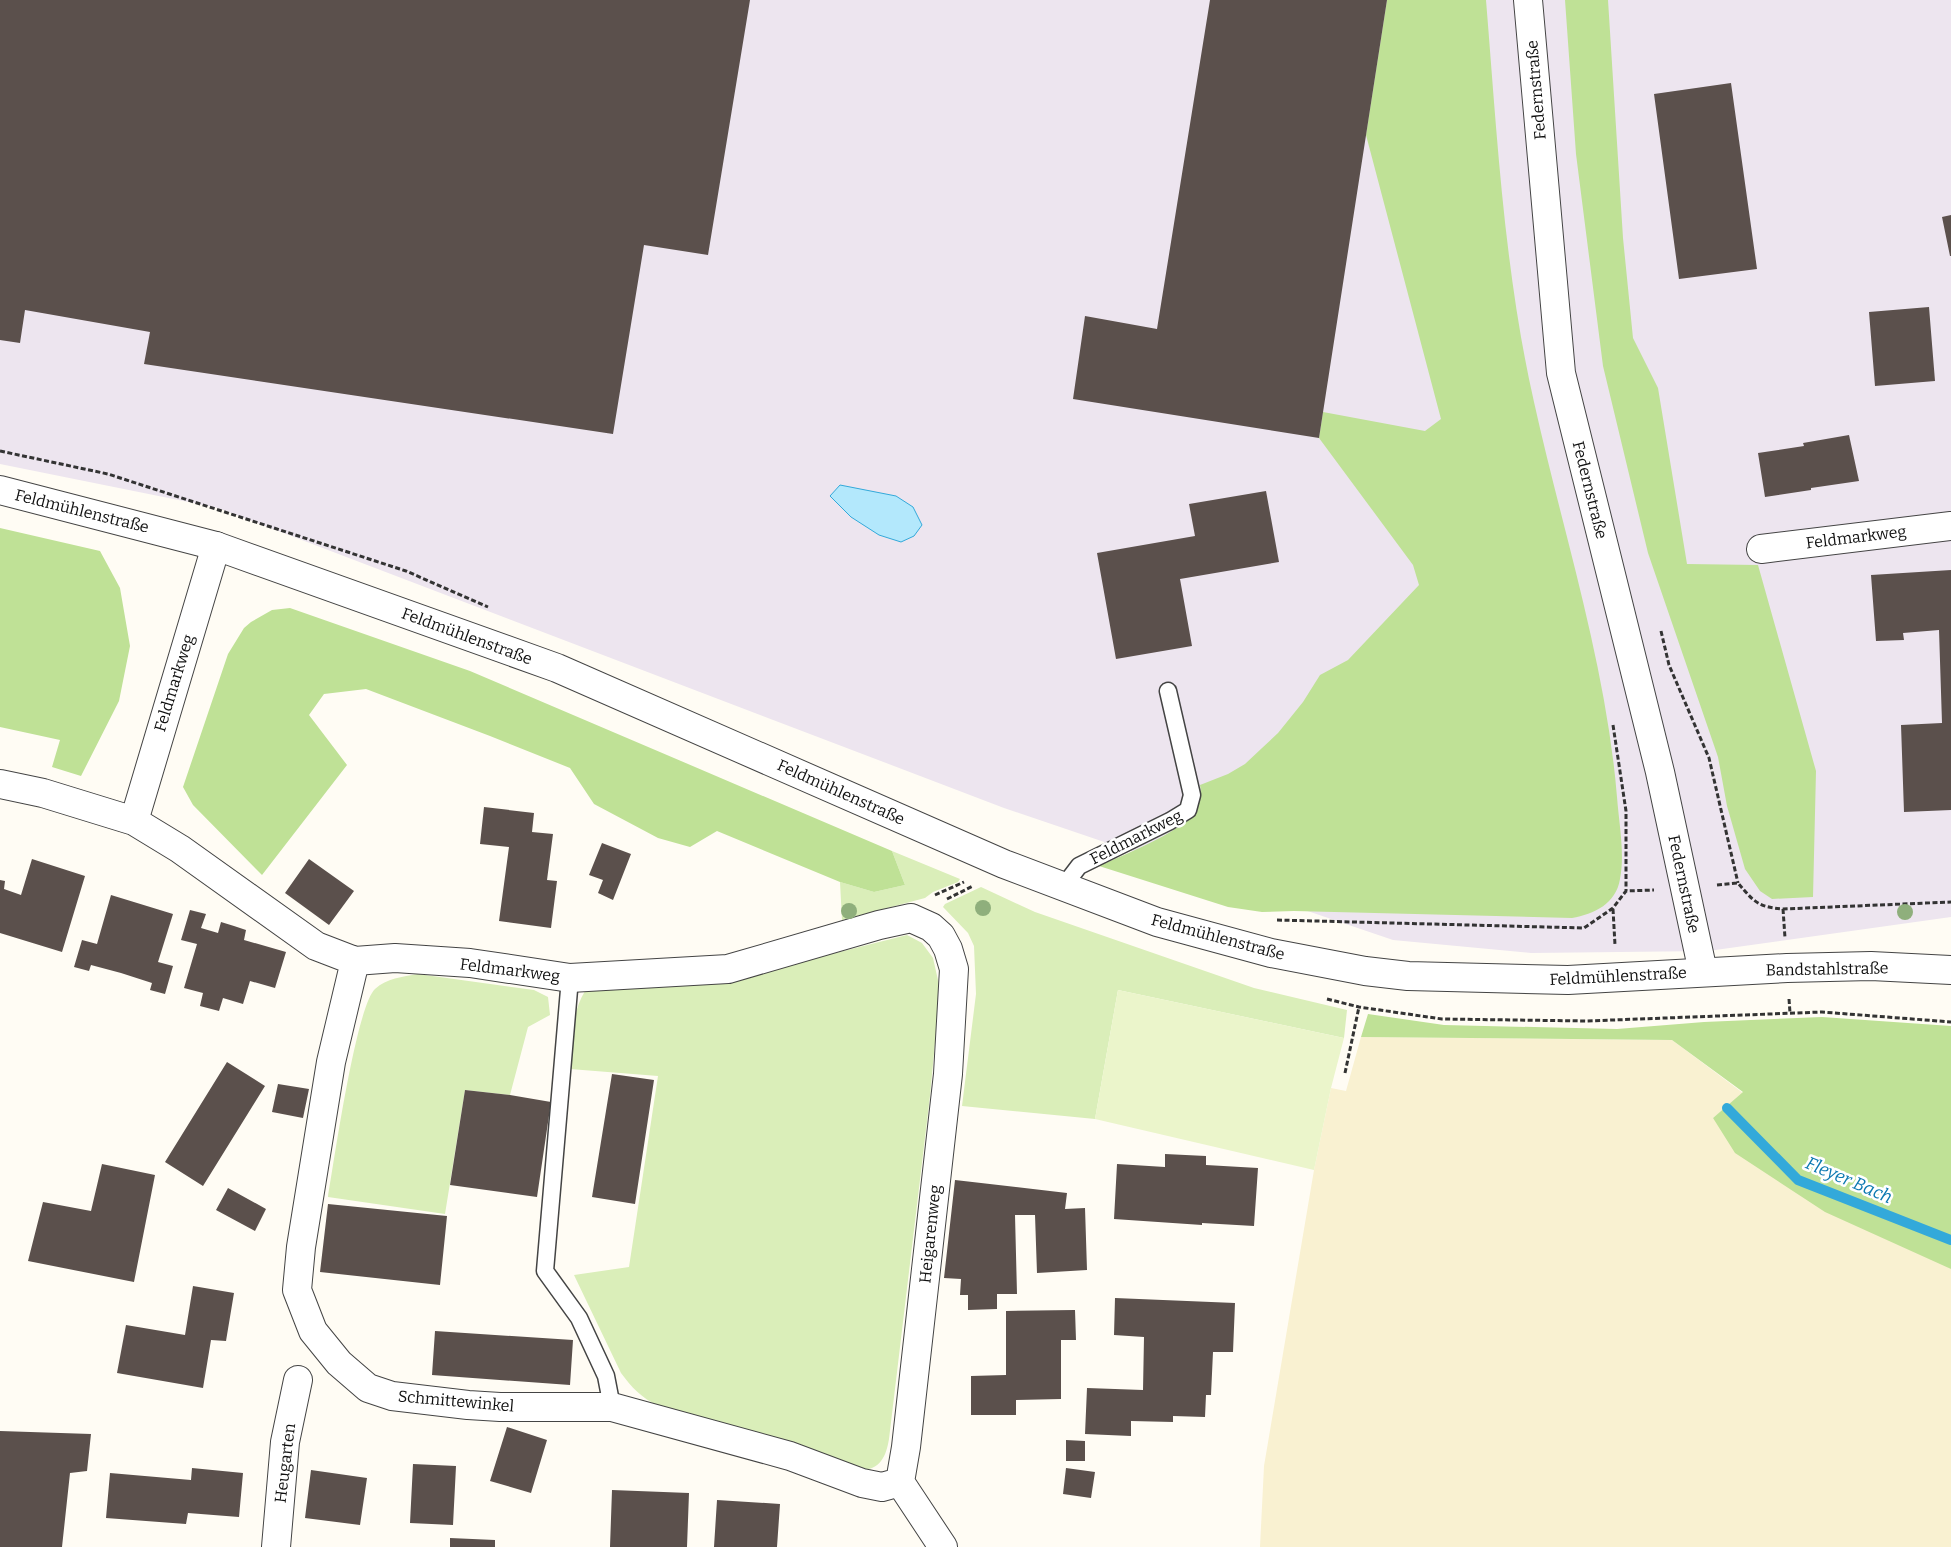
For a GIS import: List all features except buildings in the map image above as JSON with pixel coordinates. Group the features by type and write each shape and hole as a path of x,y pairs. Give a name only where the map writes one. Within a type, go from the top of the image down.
{"street":[{"name":"Federnstraße","path":"1528,0 1561,372 1660,772 1703,972"},
{"name":"Feldmühlenstraße","path":"0,490 216,546 557,668 1004,864 1156,922 1271,953 1365,971 1408,976 1568,980 1703,972"},
{"name":"Feldmarkweg","path":"1761,549 1951,526"},
{"name":"Feldmarkweg","path":"134,821 216,546"},
{"name":"Feldmarkweg","path":"0,784 43,793 134,821 180,849 316,946 355,960 395,958 470,963 570,978 728,969 879,925 915,920"},
{"name":"Heigarenweg","path":"900,1482 906,1447 948,1074 954,969 942,936 931,927 915,920"},
{"name":"Schmittewinkel","path":"355,960 331,1062 301,1247 297,1290 312,1331 339,1362 368,1388 392,1396 492,1406 612,1407 790,1456 862,1483 882,1487 900,1482"},
{"name":"Bandstahlstraße","path":"1703,972 1871,966 1951,970"},
{"name":"Heugarten","path":"276,1547 285,1442 298,1380"},
{"path":"900,1482 943,1547"}],"lane":[{"name":"Feldmarkweg","path":"1063,887 1079,866 1170,822 1188,810 1192,795 1168,691"},
{"path":"570,978 545,1271 579,1318 606,1376 612,1407"}],"path":[{"path":"0,451 117,477 406,571 495,610"},
{"path":"1660,627 1669,665 1709,758 1738,883 1749,895 1764,908 1951,902"},
{"path":"915,920 938,893 971,878"},
{"path":"1269,920 1584,928 1613,908 1626,891 1686,889 1738,883"},
{"path":"941,903 974,885"},
{"path":"1345,1073 1365,971"}],"shaded area":[{"path":"0,0 1951,0 1951,917 1708,951 1531,953 1393,940 1004,808 218,508 0,464"},
{"path":"1361,1037 1672,1040 1743,1093 1713,1118 1951,1269 1951,1547 1260,1547 1264,1466 1314,1170 1331,1088 1346,1091"}],"green space":[{"path":"1387,0 1486,0 1498,151 1515,302 1545,451 1594,648 1611,747 1621,838 1622,859 1620,879 1614,895 1596,910 1572,918 1294,911 1262,912 1228,907 1099,866 1150,843 1176,829 1186,821 1199,804 1201,796 1200,785 1228,774 1245,764 1278,733 1303,702 1320,675 1348,660 1419,585 1413,565 1319,438 1323,412 1425,431 1441,419 1366,135"},
{"path":"1565,0 1608,0 1623,238 1633,338 1658,388 1687,564 1758,565 1816,771 1813,897 1772,899 1760,891 1745,869 1727,806 1718,757 1648,553 1603,366 1576,154"},
{"path":"0,528 100,551 120,588 130,646 119,701 81,776 52,767 60,740 0,727"},
{"path":"290,608 470,671 892,851 905,885 874,892 840,882 717,831 690,847 658,838 594,804 570,768 366,689 324,694 309,715 347,765 262,875 193,805 183,787 228,654 244,628 251,622 272,610"},
{"path":"892,851 960,879 958,882 933,892 925,898 842,920 840,882 874,892 905,885"},
{"path":"981,887 1035,912 1254,988 1347,1010 1344,1038 1118,990 1095,1119 962,1106 976,994 974,946 968,933 943,907 945,904"},
{"path":"907,935 922,943 933,958 940,989 930,1096 889,1439 881,1461 873,1468 860,1470 658,1406 637,1392 621,1373 574,1275 629,1267 658,1076 570,1069 572,1039 577,1009 585,991 732,979"},
{"path":"418,974 534,990 548,997 550,1015 528,1027 510,1095 465,1090 445,1214 328,1197 353,1054 360,1024 368,1002 375,989 385,982 395,978"},
{"path":"1118,990 1344,1038 1331,1088 1314,1170 1095,1119"},
{"path":"1368,1014 1444,1025 1617,1029 1704,1022 1822,1017 1951,1026 1951,1269 1825,1212 1735,1153 1713,1118 1743,1092 1672,1040 1361,1037"}],"water":[{"path":"840,485 896,496 913,507 922,525 914,536 901,542 879,535 851,517 830,496"}],"waterway":[{"name":"Fleyer Bach","path":"1727,1108 1798,1180 1951,1240"}]}
